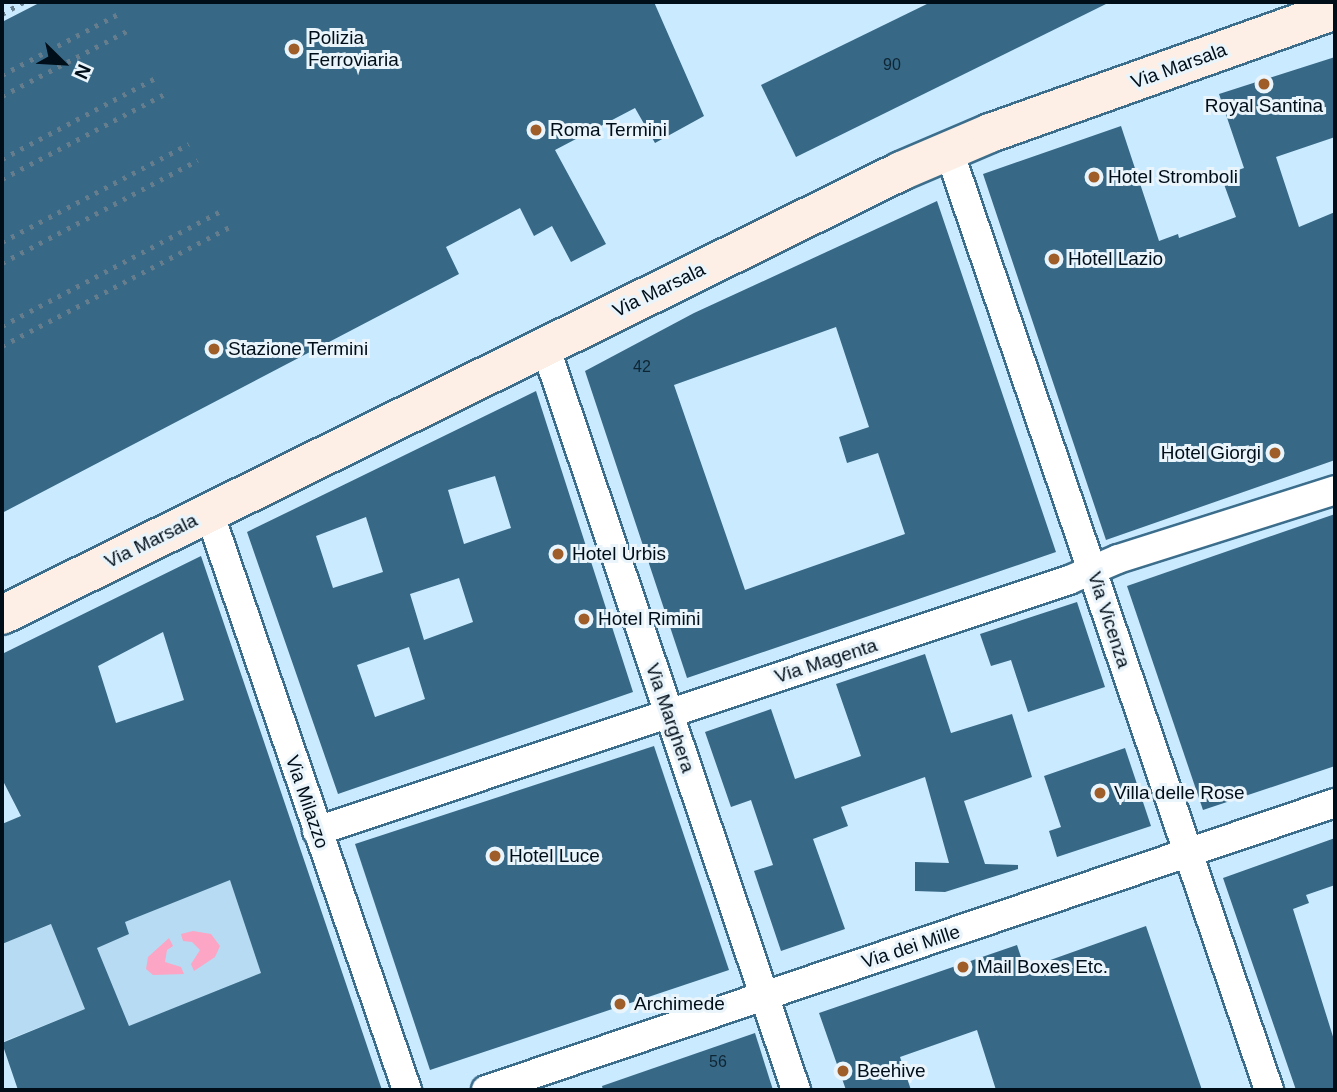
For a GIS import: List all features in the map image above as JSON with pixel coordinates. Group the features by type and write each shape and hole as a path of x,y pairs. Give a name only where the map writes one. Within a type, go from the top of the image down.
{"main road":[{"name":"Via Marsala","path":"2,615 545,346 949,151 1335,10"}],"street":[{"name":"Via Vicenza","path":"949,151 1093,569 1186,855 1269,1090"},
{"name":"Via Marghera","path":"545,346 796,1090"},
{"name":"Via Magenta","path":"317,831 1335,490"},
{"name":"Via Milazzo","path":"209,512 407,1090"},
{"name":"Via dei Mille","path":"486,1090 1335,803"}],"shaded area":[{"path":"216,840 347,990 122,1090 117,1090 85,1009 2,1042 2,944 115,899"},
{"path":"193,931 211,934 220,946 215,957 194,971 191,964 200,950 192,942 183,941 181,934"},
{"path":"169,938 173,946 167,950 165,962 181,967 184,974 153,975 146,969 148,957"}],"building":[{"path":"41,2 654,2 704,116 655,143 635,108 555,150 606,244 571,262 552,226 534,236 520,208 446,247 459,274 2,513 2,22"},
{"path":"931,2 1110,2 796,157 761,85"},
{"path":"1335,57 1335,137 1276,157 1299,227 1335,212 1335,460 1106,540 983,174 1121,126 1159,241 1178,234 1179,238 1236,217 1221,176 1244,168 1219,94"},
{"path":"937,201 1056,552 687,678 585,371 694,313","holes":["836,327 869,427 839,437 847,463 878,453 905,534 745,590 674,385"]},
{"path":"536,391 633,692 338,794 247,532","holes":["495,476 511,528 464,544 448,490","366,517 383,572 333,588 316,536","459,578 473,622 424,640 410,594","409,647 425,699 375,717 357,665"]},
{"path":"1335,514 1335,766 1203,810 1127,586"},
{"path":"201,556 382,1090 18,1090 2,1043 85,1009 51,924 2,944 2,824 21,816 2,779 2,654","holes":["163,632 184,700 116,723 98,666","230,880 261,973 129,1026 97,948 129,934 125,922"]},
{"path":"1077,602 1105,687 1028,712 1011,660 991,666 980,634"},
{"path":"925,654 951,733 1012,714 1032,777 964,801 985,864 1018,865 1018,869 945,892 915,891 915,862 949,863 925,777 841,807 848,826 813,839 845,929 781,951 754,871 773,865 751,800 731,807 705,732 771,709 795,779 861,756 836,684"},
{"path":"654,746 729,970 430,1070 355,844"},
{"path":"1125,748 1151,826 1057,857 1049,831 1061,827 1044,776"},
{"path":"1335,838 1335,885 1306,895 1309,903 1293,909 1335,1043 1335,1090 1296,1090 1223,878"},
{"path":"1146,926 1202,1090 996,1090 977,1030 900,1057 911,1090 846,1090 819,1013 1017,945 1025,969"},
{"path":"755,1033 773,1090 603,1090 602,1086"}],"railway":[{"path":"2,14 24,2"},
{"path":"2,75 120,13"},
{"path":"2,96 129,30"},
{"path":"2,159 154,79"},
{"path":"2,179 163,95"},
{"path":"2,242 189,144"},
{"path":"2,263 198,160"},
{"path":"2,326 223,210"},
{"path":"2,346 232,226"}],"place":[{"name":"Polizia Ferroviaria","path":"294,49"},
{"name":"Royal Santina","path":"1264,84"},
{"name":"Roma Termini","path":"536,130"},
{"name":"Hotel Stromboli","path":"1094,177"},
{"name":"Hotel Lazio","path":"1054,259"},
{"name":"Stazione Termini","path":"214,349"},
{"name":"Hotel Giorgi","path":"1275,453"},
{"name":"Hotel Urbis","path":"558,554"},
{"name":"Hotel Rimini","path":"584,619"},
{"name":"Villa delle Rose","path":"1100,793"},
{"name":"Hotel Luce","path":"495,856"},
{"name":"Mail Boxes Etc.","path":"963,967"},
{"name":"Archimede","path":"620,1004"},
{"name":"Beehive","path":"843,1071"}]}
